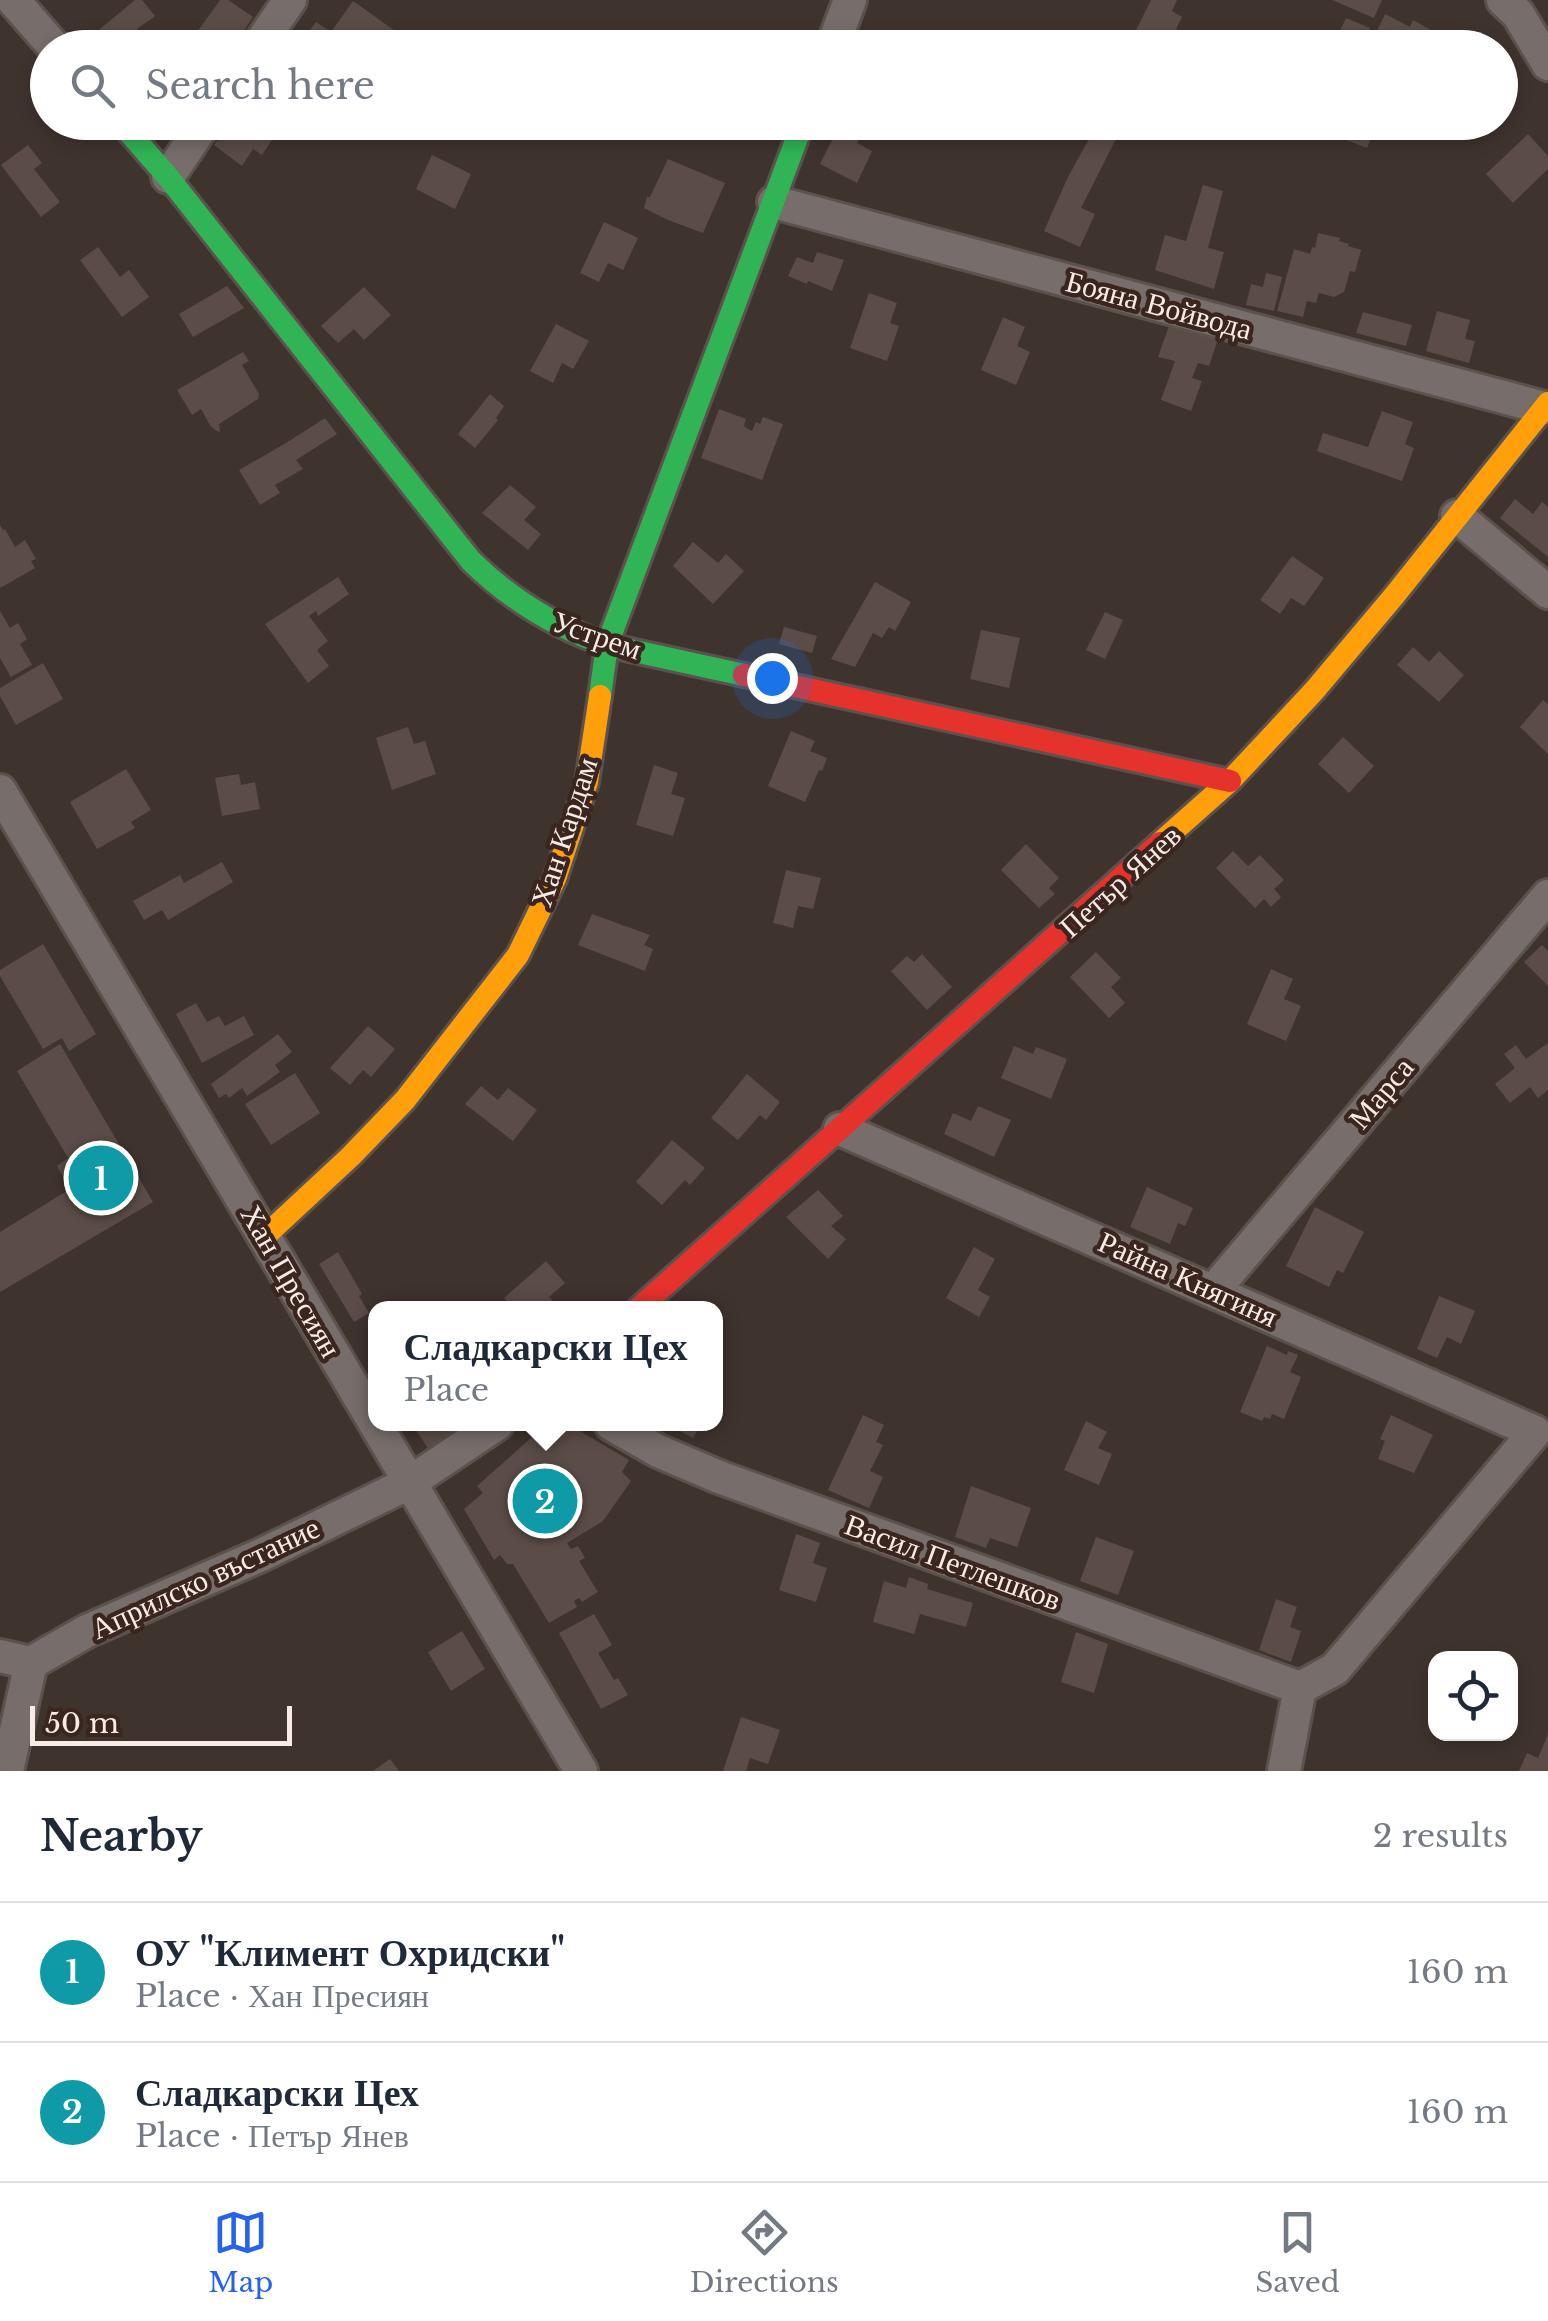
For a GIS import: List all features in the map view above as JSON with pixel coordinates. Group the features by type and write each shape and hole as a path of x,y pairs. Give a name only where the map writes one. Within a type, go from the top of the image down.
{"street":[{"path":"13,0 39,30"},
{"path":"269,30 290,0"},
{"path":"839,30 850,0"},
{"path":"1503,0 1518,14 1548,64"},
{"name":"Устрем","path":"136,140 470,562 501,590 556,626 607,645 1230,782"},
{"path":"168,176 193,140"},
{"name":"Хан Кардам","path":"265,1236 405,1100 518,955 555,879 586,782 607,645 797,140"},
{"name":"Бояна Войвода","path":"774,202 1546,406"},
{"name":"Петър Янев","path":"647,1301 1230,782 1290,720 1546,406"},
{"path":"1457,516 1548,592"},
{"name":"Хан Пресиян","path":"4,806 368,1411"},
{"name":"Марса","path":"1214,1290 1548,896"},
{"name":"Райна Княгиня","path":"840,1129 1534,1432 1335,1669 1300,1688"},
{"name":"Хан Пресиян","path":"379,1431 582,1771"},
{"path":"410,1483 487,1431"},
{"name":"Васил Петлешков","path":"623,1431 719,1478 1300,1688"},
{"name":"Априлско въстание","path":"15,1659 261,1554 410,1483"},
{"path":"6,1762 15,1659"},
{"path":"1284,1771 1300,1688"}],"building":[{"path":"135,0 142,0 155,16 138,30 99,30"},
{"path":"220,0 228,0 253,17 244,30 199,30"},
{"path":"1151,0 1177,0 1172,11 1182,17 1176,29 1179,30 1136,30"},
{"path":"1332,0 1382,0 1374,18"},
{"path":"353,1 394,30 332,30"},
{"path":"1385,14 1410,27 1413,20 1431,30 1377,30"},
{"path":"1346,18 1370,28 1369,30 1340,30"},
{"path":"316,22 328,30 310,30"},
{"path":"1528,134 1548,156 1548,169 1513,203 1486,174"},
{"path":"217,140 272,140 262,155 253,149 242,166 214,145"},
{"path":"832,140 858,140 857,143 872,151 857,183 820,164"},
{"path":"1088,140 1115,140 1081,208 1095,214 1080,247 1044,231"},
{"path":"1346,140 1370,140 1367,148"},
{"path":"28,145 42,163 34,169 60,202 41,217 1,165"},
{"path":"432,155 471,174 455,209 416,189"},
{"path":"668,159 725,183 703,233 644,208"},
{"path":"1203,185 1223,191 1208,248 1224,252 1214,289 1155,270 1165,235 1186,241"},
{"path":"604,222 638,238 623,270 608,263 599,282 580,273"},
{"path":"1318,233 1340,238 1339,241 1361,250 1355,272 1350,271 1344,292 1334,297 1319,293 1316,303 1307,301 1303,317 1277,311 1294,249 1310,254"},
{"path":"98,247 120,277 129,270 149,297 122,317 80,260"},
{"path":"817,252 844,260 832,291 788,276 797,257 813,263"},
{"path":"1266,273 1282,277 1274,311 1246,305 1251,284 1263,287"},
{"path":"227,286 244,308 193,337 179,314"},
{"path":"364,287 391,315 364,340 354,329 338,343 321,326"},
{"path":"869,293 897,303 890,323 899,326 887,361 850,348"},
{"path":"1437,311 1470,320 1465,339 1475,341 1469,363 1426,351"},
{"path":"1363,312 1412,325 1406,346 1356,333"},
{"path":"1003,317 1025,327 1017,346 1030,352 1016,385 981,370"},
{"path":"556,324 589,341 573,369 562,363 553,383 530,371"},
{"path":"1169,326 1218,339 1209,366 1198,363 1192,378 1202,381 1191,411 1161,400 1175,361 1158,357"},
{"path":"243,352 249,361 242,365 259,394 258,399 219,424 220,432 211,427 201,409 192,415 177,390"},
{"path":"490,394 504,406 498,420 475,448 458,434"},
{"path":"719,409 746,419 744,426 752,431 763,417 783,424 762,480 701,458"},
{"path":"1382,411 1413,422 1405,444 1414,448 1402,481 1317,451 1323,433 1368,447"},
{"path":"325,418 337,434 296,460 303,469 275,485 280,493 260,505 239,470"},
{"path":"510,485 536,507 524,520 541,534 528,550 482,513"},
{"path":"1515,499 1533,514 1542,502 1548,507 1548,557 1500,518"},
{"path":"0,525 15,547 25,540 36,559 31,561 35,568 0,588"},
{"path":"693,542 718,563 726,554 744,571 713,604 673,566"},
{"path":"1292,556 1324,578 1304,606 1291,598 1280,614 1260,600"},
{"path":"338,577 349,594 318,616 316,611 309,616 328,641 317,650 329,666 308,683 265,624"},
{"path":"875,582 911,602 895,631 889,627 882,638 873,633 855,667 831,659"},
{"path":"0,611 10,628 18,623 27,639 20,644 32,665 11,677 0,658"},
{"path":"1105,612 1123,620 1105,659 1086,650"},
{"path":"784,627 817,636 812,653 779,644"},
{"path":"981,630 1020,638 1009,688 970,679"},
{"path":"1413,647 1429,662 1439,651 1464,675 1439,702 1397,665"},
{"path":"43,663 63,699 16,725 0,696 0,688"},
{"path":"1543,700 1548,704 1548,754 1520,727"},
{"path":"408,727 414,744 425,741 436,774 392,790 376,738"},
{"path":"791,731 815,741 810,751 827,758 805,802 768,786"},
{"path":"1343,737 1374,766 1349,793 1318,764"},
{"path":"654,765 678,773 671,794 685,798 673,836 636,825"},
{"path":"126,769 151,810 131,822 135,828 97,849 70,802"},
{"path":"239,774 241,785 255,782 260,809 222,816 215,778"},
{"path":"1026,844 1059,878 1049,888 1055,894 1039,908 1001,870"},
{"path":"1233,851 1248,866 1260,855 1284,880 1274,889 1281,897 1271,907 1264,899 1255,908 1216,868"},
{"path":"222,862 233,882 168,920 162,910 144,920 133,901 180,875 184,883"},
{"path":"786,870 821,878 813,909 798,906 793,928 773,923"},
{"path":"592,914 650,935 644,945 653,949 645,971 578,945"},
{"path":"43,944 96,1034 69,1051 62,1038 43,1049 0,976 0,970"},
{"path":"1542,945 1548,951 1548,986 1524,962"},
{"path":"1096,952 1121,978 1111,987 1125,1003 1109,1018 1070,977"},
{"path":"922,954 952,987 927,1010 891,971 907,956 914,962"},
{"path":"1271,969 1293,979 1284,999 1301,1006 1286,1041 1247,1024"},
{"path":"196,1003 207,1022 219,1016 225,1026 244,1016 254,1035 202,1063 176,1014"},
{"path":"368,1026 395,1049 371,1077 363,1070 350,1085 330,1068"},
{"path":"278,1034 292,1052 275,1065 280,1072 247,1096 242,1088 229,1098 226,1094 219,1098 211,1084"},
{"path":"1548,1043 1548,1090 1538,1098 1530,1087 1510,1103 1495,1084 1515,1068 1504,1054 1516,1045 1526,1059"},
{"path":"60,1044 153,1202 0,1292 0,1232 70,1189 57,1166 68,1158 17,1071"},
{"path":"1014,1046 1033,1054 1036,1047 1067,1059 1051,1099 1001,1078"},
{"path":"295,1073 320,1113 271,1145 245,1104"},
{"path":"747,1074 780,1102 766,1120 760,1115 738,1140 711,1118"},
{"path":"481,1086 498,1100 508,1088 537,1110 513,1141 465,1104"},
{"path":"978,1106 1011,1120 994,1157 944,1134 953,1113 971,1121"},
{"path":"672,1140 705,1168 690,1185 685,1180 662,1205 636,1182"},
{"path":"1147,1187 1193,1208 1185,1226 1178,1223 1170,1244 1130,1227"},
{"path":"818,1190 843,1216 831,1226 846,1239 828,1259 786,1217"},
{"path":"1315,1207 1364,1232 1343,1273 1337,1270 1329,1287 1286,1266"},
{"path":"974,1247 995,1259 978,1290 990,1297 979,1317 946,1298"},
{"path":"338,1252 362,1294 359,1296 368,1314 354,1322 319,1264"},
{"path":"546,1261 565,1283 549,1297 553,1301 504,1298"},
{"path":"1439,1296 1475,1311 1461,1344 1447,1337 1437,1358 1417,1349"},
{"path":"1267,1346 1287,1355 1288,1351 1298,1355 1290,1372 1301,1377 1284,1419 1272,1414 1262,1421 1240,1412"},
{"path":"863,1415 884,1425 876,1442 883,1445 870,1471 883,1477 869,1508 828,1490"},
{"path":"1391,1415 1433,1435 1414,1473 1378,1459 1385,1441 1380,1439"},
{"path":"1086,1421 1107,1432 1098,1448 1112,1454 1099,1485 1064,1470"},
{"path":"417,1431 456,1431 431,1453"},
{"path":"539,1431 545,1437 552,1431 580,1431 629,1460 622,1472 631,1481 603,1521 567,1543 571,1549 578,1546 585,1558 579,1561 598,1592 582,1602 579,1598 574,1601 577,1607 549,1623 513,1564 507,1564 500,1555 494,1560 464,1509 483,1493 477,1486"},
{"path":"971,1486 1031,1508 1017,1547 990,1538 986,1548 955,1537"},
{"path":"796,1534 820,1543 813,1563 827,1568 816,1602 779,1590"},
{"path":"1096,1537 1134,1551 1118,1595 1080,1581"},
{"path":"909,1577 928,1584 927,1589 973,1603 966,1627 920,1614 914,1634 873,1622 884,1581 906,1588"},
{"path":"1276,1599 1297,1607 1290,1627 1301,1631 1291,1662 1259,1650"},
{"path":"594,1614 612,1645 598,1653 628,1695 601,1709 559,1633"},
{"path":"462,1631 485,1669 451,1691 428,1652"},
{"path":"1076,1632 1108,1644 1094,1693 1061,1682"},
{"path":"741,1717 780,1730 768,1764 750,1758 746,1771 723,1771"},
{"path":"1548,1734 1548,1771 1519,1771 1527,1753 1538,1758"},
{"path":"390,1759 399,1771 373,1771"}],"traffic: fast":[{"path":"136,140 486,575 534,611 588,638 744,675"},
{"path":"600,696 607,645 796,140"}],"traffic: slow":[{"path":"1160,843 1230,781 1314,691 1548,403"},
{"path":"265,1236 405,1100 518,955 555,879 587,782 600,696"}],"traffic: jam":[{"path":"744,675 1230,781"},
{"path":"647,1301 1160,843"}],"place":[{"name":"ОУ \"Климент Охридски\"","path":"101,1178"},
{"name":"Сладкарски Цех","path":"545,1501"}]}
